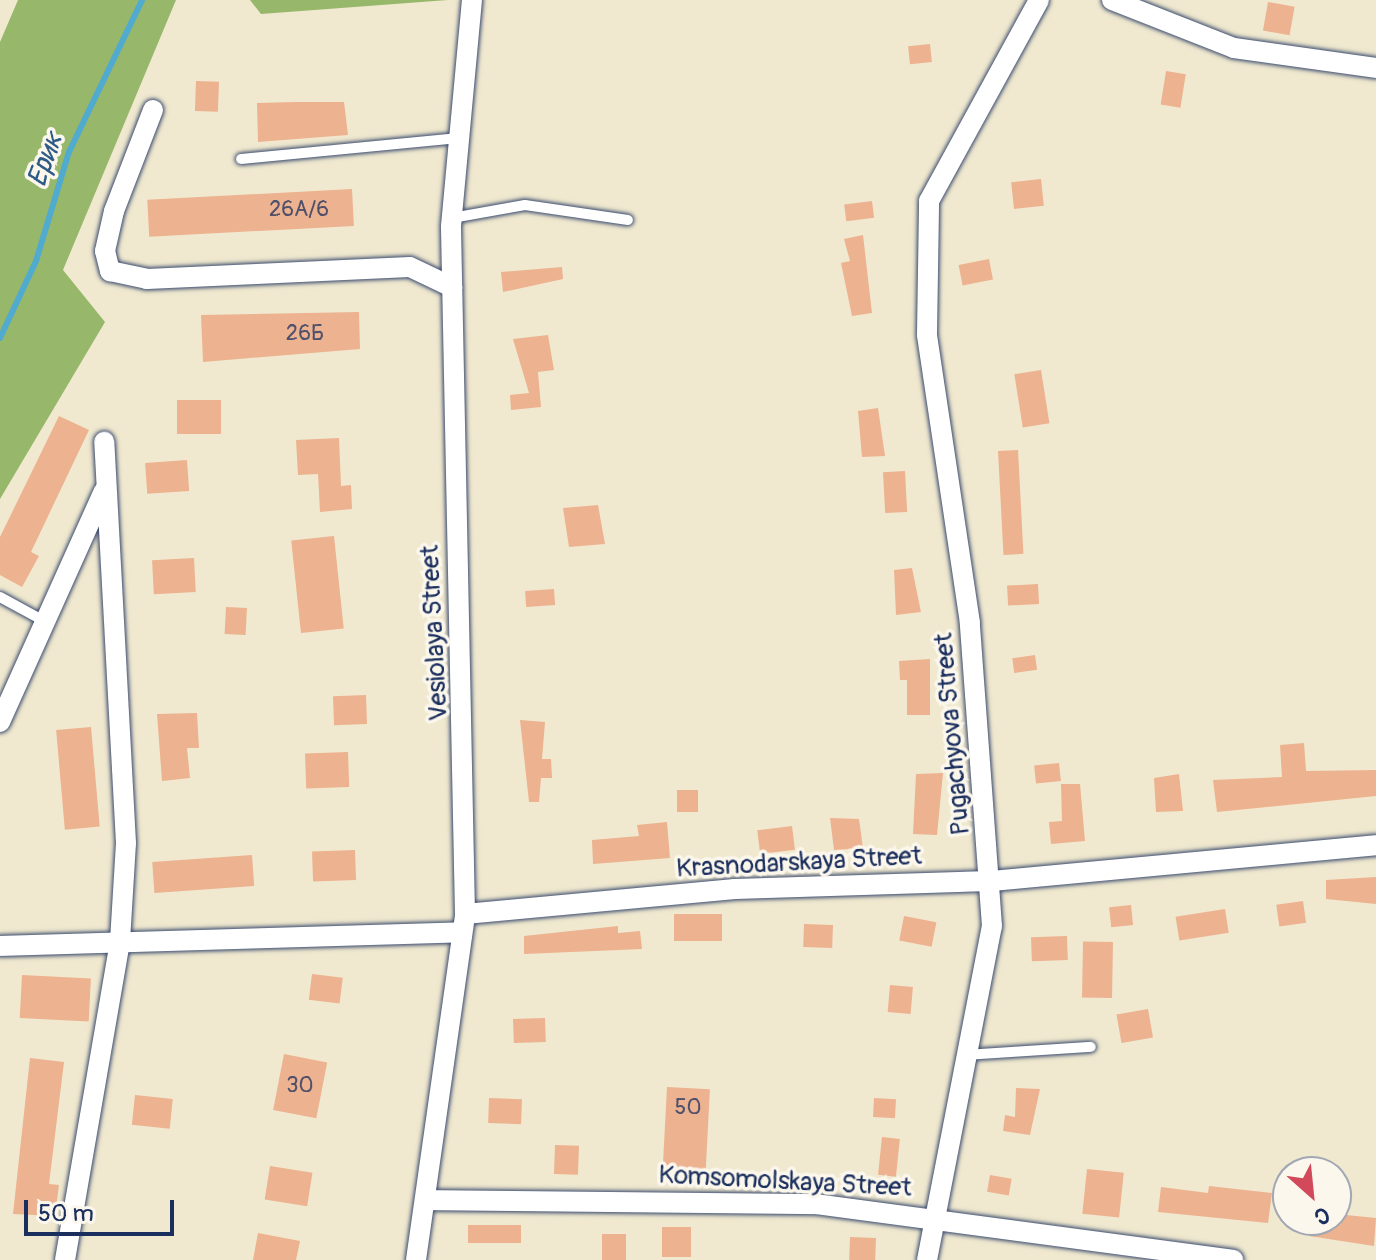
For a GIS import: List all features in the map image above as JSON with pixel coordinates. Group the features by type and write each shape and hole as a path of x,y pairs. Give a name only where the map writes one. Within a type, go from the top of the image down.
{"street":[{"name":"Vesiolaya Street","path":"416,1260 427,1200 463,923 467,762 452,218 472,0"},
{"name":"Pugachyova Street","path":"927,1260 992,926 970,623 927,334 929,201 1039,0"},
{"path":"1112,0 1234,48 1376,68"},
{"path":"153,110 114,211 105,251 110,271 147,279 410,267 452,287"},
{"path":"65,1260 120,941 126,843 104,442"},
{"path":"0,722 106,487"},
{"name":"Krasnodarskaya Street","path":"0,946 463,923 735,889 991,881 1376,845"},
{"name":"Komsomolskaya Street","path":"427,1200 815,1204 935,1216 1233,1260"}],"lane":[{"path":"241,159 459,138"},
{"path":"452,218 525,205 628,220"},
{"path":"0,597 46,622"},
{"path":"966,1055 1091,1047"}],"green space":[{"path":"18,0 176,0 63,270 105,322 0,499 0,42"},
{"path":"250,0 448,0 261,14"}],"building":[{"path":"1268,2 1295,7 1290,35 1263,31"},
{"path":"930,44 932,62 910,64 908,46"},
{"path":"1166,71 1186,74 1180,108 1161,105"},
{"path":"196,81 219,82 218,112 195,111"},
{"path":"344,102 348,135 258,142 257,103"},
{"path":"1041,179 1044,206 1014,209 1011,182"},
{"path":"352,189 354,226 149,237 147,200"},
{"path":"872,201 874,218 846,221 844,204"},
{"path":"863,235 872,313 852,316 841,263 850,261 844,239"},
{"path":"989,259 993,280 963,286 959,265"},
{"path":"562,267 563,279 503,292 501,272"},
{"path":"359,312 360,349 203,362 201,315"},
{"path":"548,335 554,370 538,372 541,407 511,410 510,395 529,393 513,339"},
{"path":"1041,370 1049,423 1023,428 1014,374"},
{"path":"177,400 221,400 221,434 177,434"},
{"path":"878,408 885,456 862,457 858,411"},
{"path":"59,416 89,430 31,552 39,556 22,587 0,575 0,537"},
{"path":"339,438 341,486 351,485 352,509 320,512 318,474 298,475 296,440"},
{"path":"1018,450 1023,554 1003,555 998,451"},
{"path":"187,460 189,491 147,494 145,463"},
{"path":"905,471 907,512 885,513 883,472"},
{"path":"598,505 605,544 569,547 563,508"},
{"path":"334,536 344,628 301,633 291,540"},
{"path":"194,558 196,592 154,594 152,560"},
{"path":"912,568 921,612 896,615 894,570"},
{"path":"1038,584 1039,604 1008,606 1007,586"},
{"path":"554,589 555,605 526,607 525,591"},
{"path":"226,607 247,608 246,635 225,634"},
{"path":"1035,655 1037,670 1014,673 1012,658"},
{"path":"930,659 930,715 907,715 907,680 900,680 899,661"},
{"path":"366,695 367,724 334,725 333,696"},
{"path":"197,713 199,748 187,748 190,778 162,781 157,714"},
{"path":"520,720 545,722 542,759 551,759 552,778 541,778 539,802 529,802"},
{"path":"91,727 100,827 65,830 56,730"},
{"path":"1304,743 1306,771 1376,770 1376,796 1217,812 1213,780 1282,777 1280,745"},
{"path":"348,752 349,787 306,788 305,754"},
{"path":"1059,763 1061,781 1036,784 1034,766"},
{"path":"943,773 937,835 913,834 916,774"},
{"path":"1179,774 1183,811 1156,812 1154,778"},
{"path":"1061,784 1080,784 1085,841 1051,844 1049,822 1062,821"},
{"path":"677,790 698,790 698,812 677,812"},
{"path":"830,818 859,819 863,848 834,850"},
{"path":"667,822 670,858 593,864 592,840 639,836 637,825"},
{"path":"792,826 795,850 760,854 757,830"},
{"path":"355,850 356,880 313,881 312,852"},
{"path":"252,855 254,886 154,893 152,862"},
{"path":"1376,877 1376,904 1326,899 1326,880"},
{"path":"1303,901 1306,923 1279,927 1276,905"},
{"path":"1131,905 1133,925 1111,927 1109,907"},
{"path":"1225,909 1229,933 1179,941 1176,917"},
{"path":"674,914 722,914 722,941 674,941"},
{"path":"904,916 936,922 932,947 899,941"},
{"path":"804,924 833,925 832,948 803,947"},
{"path":"618,926 618,933 640,931 642,949 524,954 524,936"},
{"path":"1067,936 1068,960 1032,961 1031,937"},
{"path":"1083,941 1113,942 1112,998 1082,997"},
{"path":"312,974 343,978 340,1004 309,1000"},
{"path":"22,975 91,979 89,1022 20,1018"},
{"path":"890,985 913,987 911,1014 888,1012"},
{"path":"1148,1009 1153,1038 1122,1043 1116,1015"},
{"path":"545,1018 546,1042 514,1043 513,1019"},
{"path":"284,1054 327,1062 316,1118 273,1110"},
{"path":"30,1058 64,1062 49,1184 59,1185 55,1216 13,1214"},
{"path":"667,1087 710,1089 705,1177 662,1175"},
{"path":"1016,1088 1040,1089 1030,1135 1003,1131 1005,1115 1015,1117"},
{"path":"135,1095 173,1099 170,1129 132,1125"},
{"path":"489,1098 522,1099 521,1124 488,1123"},
{"path":"874,1098 896,1099 895,1118 873,1117"},
{"path":"882,1137 900,1139 896,1177 878,1175"},
{"path":"555,1145 579,1146 578,1175 554,1174"},
{"path":"270,1166 312,1173 307,1206 265,1200"},
{"path":"1087,1169 1124,1173 1119,1218 1082,1214"},
{"path":"990,1175 1012,1179 1009,1196 987,1192"},
{"path":"1209,1186 1272,1193 1268,1223 1158,1212 1161,1187 1208,1193"},
{"path":"1352,1216 1376,1218 1374,1246 1309,1236 1352,1236"},
{"path":"468,1225 521,1225 521,1243 468,1243"},
{"path":"662,1227 691,1227 691,1257 662,1257"},
{"path":"258,1233 300,1241 296,1260 253,1260"},
{"path":"602,1234 626,1234 626,1260 602,1260"},
{"path":"850,1237 876,1238 875,1260 849,1260"}],"waterway":[{"name":"Ерик","path":"0,338 36,261 69,152 142,0"}]}
